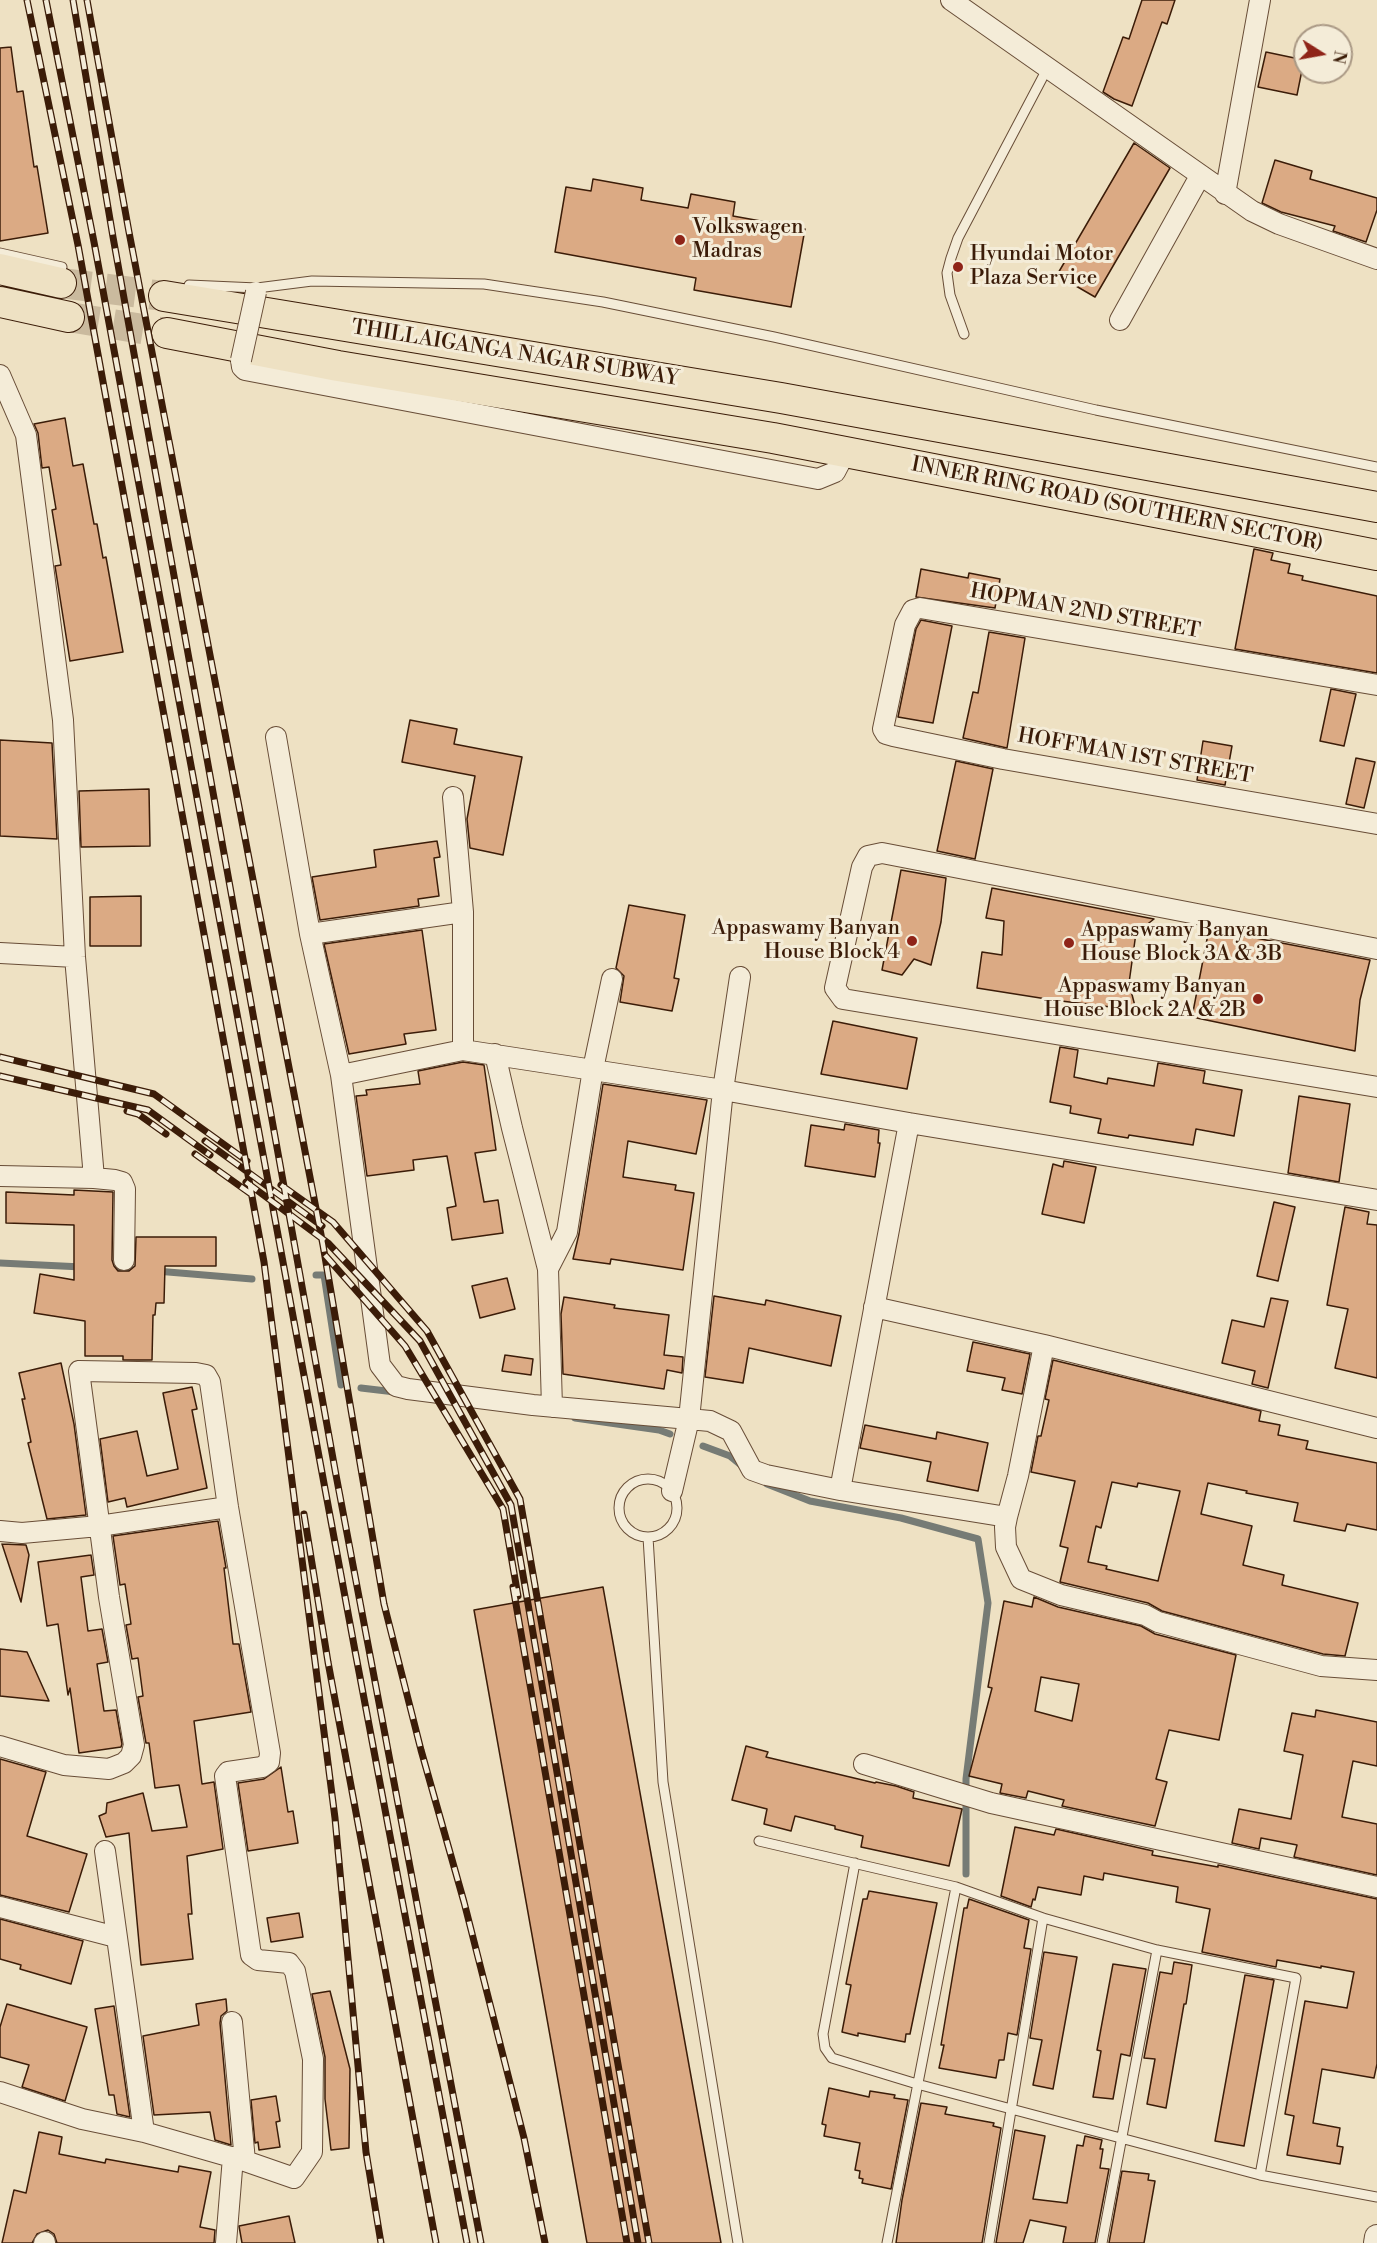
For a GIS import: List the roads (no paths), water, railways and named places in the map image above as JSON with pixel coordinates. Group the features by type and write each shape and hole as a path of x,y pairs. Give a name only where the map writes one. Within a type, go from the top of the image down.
{"main road":[{"path":"0,269 62,275"},
{"name":"THILLAIGANGA NAGAR SUBWAY","path":"177,291 866,414"},
{"path":"0,302 69,317"},
{"name":"THILLAIGANGA NAGAR SUBWAY","path":"167,333 338,366 773,438 851,454"},
{"path":"851,454 866,414"},
{"name":"INNER RING ROAD (SOUTHERN SECTOR)","path":"866,414 1377,507"},
{"name":"INNER RING ROAD (SOUTHERN SECTOR)","path":"851,454 1377,555"}],"street":[{"path":"951,0 1252,211 1279,224 1377,259"},
{"path":"1225,194 1260,0"},
{"path":"1120,320 1200,176"},
{"path":"257,290 241,360 242,367 245,369 818,479 835,472 851,454"},
{"path":"0,375 26,435 63,720 75,957 94,1178"},
{"name":"HOPMAN 2ND STREET","path":"886,734 883,729 884,722 905,625 913,610 920,609 1377,685"},
{"name":"HOFFMAN 1ST STREET","path":"886,734 1004,759 1377,824"},
{"path":"276,737 310,934 342,1076 380,1365 396,1386 552,1407 710,1421 731,1431 752,1470 766,1475 840,1490 1007,1517"},
{"path":"453,797 463,912 463,1050"},
{"path":"1377,949 882,853 868,856 862,867 835,988 843,999 1377,1087"},
{"path":"310,934 463,912"},
{"path":"0,953 75,957"},
{"path":"672,1491 689,1419 723,1090 740,976"},
{"path":"548,1269 567,1232 593,1070 612,979"},
{"path":"342,1076 463,1050 723,1090 1377,1200"},
{"path":"495,1054 548,1269 552,1407"},
{"path":"840,1490 909,1123"},
{"path":"0,1176 94,1178 122,1182 125,1189 124,1260"},
{"path":"874,1307 1044,1345 1377,1428"},
{"path":"1044,1345 1018,1476 1005,1527 1006,1547 1021,1579 1061,1595 1145,1616 1158,1622 1321,1666 1377,1670"},
{"path":"0,1746 64,1765 109,1769 124,1763 131,1756 134,1745 109,1597 79,1371 196,1372 206,1375 210,1382 228,1507 270,1753 269,1762 262,1767 228,1772 225,1776 251,1955 258,1960 289,1963 295,1971 313,2059 312,2152 294,2178 239,2159 144,2132 82,2118 0,2092"},
{"path":"0,1531 22,1533 99,1526 228,1507"},
{"path":"864,1764 991,1803 1377,1887"},
{"path":"105,1851 144,2132"},
{"path":"0,1907 116,1937"},
{"path":"226,2243 239,2159 232,2022"},
{"path":"1376,2243 1377,2237"}],"lane":[{"path":"964,334 950,295 947,273 951,258 958,238 1047,69"},
{"path":"0,253 62,275"},
{"path":"177,291 257,290 312,281 484,284 603,302 774,337 1096,410 1377,467"},
{"path":"639,1480 658,1480 672,1491 677,1508 671,1525 657,1536 648,1537 639,1535 625,1524 620,1516 621,1498 631,1484 639,1480"},
{"path":"648,1537 663,1782 738,2243"},
{"path":"759,1841 956,1887 1043,1918 1157,1950 1296,1978 1260,2175"},
{"path":"855,1863 823,2034 825,2048 832,2058 917,2084 1260,2175 1377,2197"},
{"path":"887,2243 956,1887"},
{"path":"989,2243 1043,1918"},
{"path":"1102,2243 1157,1950"}],"waterway":[{"path":"0,1263 82,1267"},
{"path":"108,1269 139,1270"},
{"path":"156,1271 252,1279"},
{"path":"316,1275 324,1275 341,1385"},
{"path":"361,1388 395,1392"},
{"path":"575,1418 659,1430 670,1434"},
{"path":"703,1446 730,1456 741,1465"},
{"path":"767,1484 810,1501 901,1518 978,1539 988,1603 966,1779 966,1874"}],"tunnel":[{"path":"61,283 164,296"},
{"path":"69,317 167,333"}],"railway":[{"path":"27,0 78,245 264,1262 335,1818 366,2152 381,2243"},
{"path":"46,0 94,242 467,2243"},
{"path":"73,0 113,237 336,1475 481,2243"},
{"path":"87,0 129,232 323,1245 384,1604 421,1750 464,1902 524,2138 545,2243"},
{"path":"0,1057 154,1094 247,1161"},
{"path":"0,1076 148,1110 210,1155"},
{"path":"127,1111 138,1114 166,1134"},
{"path":"205,1141 322,1226"},
{"path":"195,1154 251,1194"},
{"path":"246,1182 328,1243 420,1341 511,1505 638,2243"},
{"path":"281,1185 333,1222 427,1331 520,1499 649,2243"},
{"path":"325,1255 405,1346 503,1509 518,1596"},
{"path":"304,1514 328,1662 436,2243"},
{"path":"513,1587 627,2243"}],"place":[{"name":"Volkswagen Madras","path":"680,240"},
{"name":"Hyundai Motor Plaza Service","path":"958,267"},
{"name":"Appaswamy Banyan House Block 4","path":"912,941"},
{"name":"Appaswamy Banyan House Block 3A & 3B","path":"1069,943"},
{"name":"Appaswamy Banyan House Block 2A & 2B","path":"1258,999"}]}
